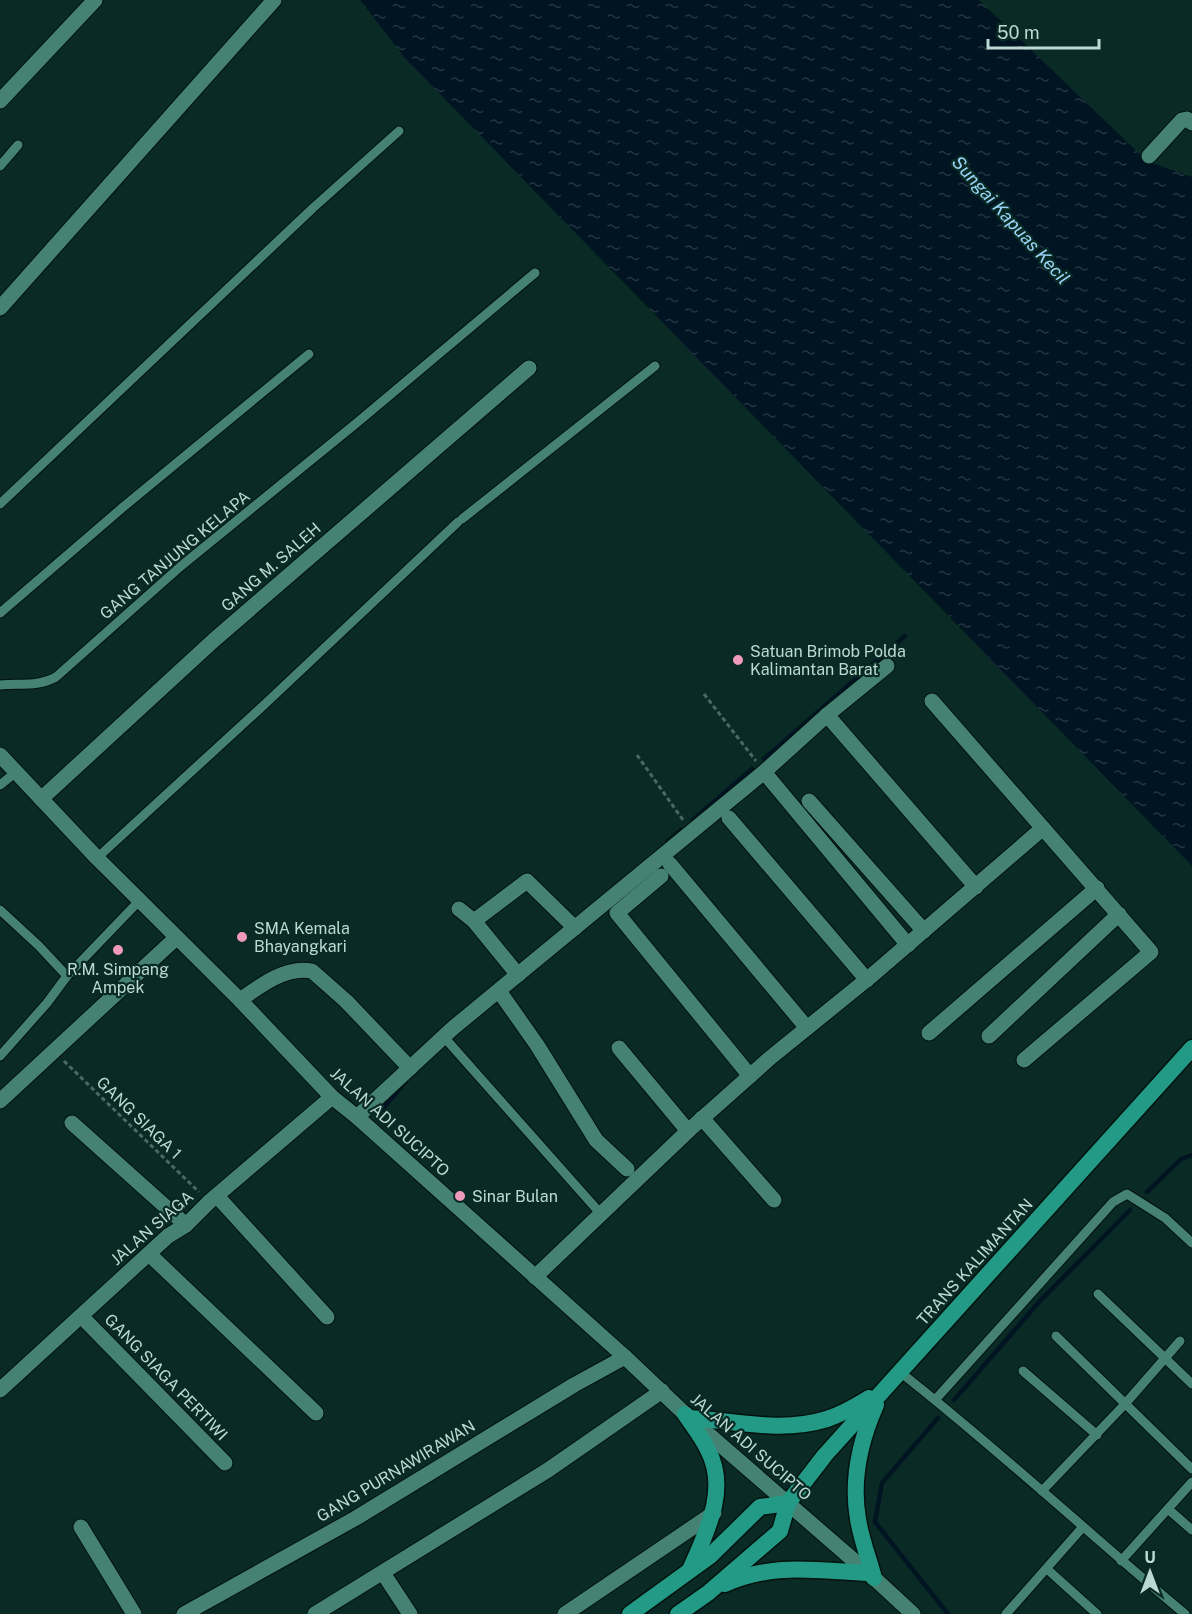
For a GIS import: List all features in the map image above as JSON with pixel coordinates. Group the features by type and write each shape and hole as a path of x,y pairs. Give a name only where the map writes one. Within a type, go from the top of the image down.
{"highway":[{"name":"TRANS KALIMANTAN","path":"788,1503 825,1455 1192,1048"},
{"path":"687,1416 766,1426 791,1426 828,1419 851,1409 883,1390"},
{"path":"708,1593 734,1580 775,1570 797,1568 871,1575 858,1520 855,1487 862,1445 883,1390"},
{"path":"687,1416 709,1451 714,1465 715,1478 714,1513 690,1571"},
{"path":"630,1614 710,1556 760,1507 788,1503 780,1531 682,1613"}],"street":[{"path":"0,101 94,0"},
{"path":"0,308 274,0"},
{"path":"1149,156 1182,120 1187,119 1192,123"},
{"name":"GANG M. SALEH","path":"41,799 214,640 529,368"},
{"path":"357,1117 444,1037 764,772 887,666"},
{"path":"932,701 1151,952 1024,1060"},
{"path":"827,716 976,887"},
{"name":"JALAN ADI SUCIPTO","path":"0,755 97,858 176,939 240,1000 332,1097 662,1391 687,1416 913,1614"},
{"path":"764,772 908,945"},
{"path":"809,801 924,931"},
{"path":"729,819 867,980"},
{"path":"535,1277 600,1213 750,1076 867,980 1043,828"},
{"path":"750,1076 617,913 665,870 807,1028"},
{"path":"474,921 527,881 575,928"},
{"path":"929,1033 1097,888"},
{"path":"459,909 474,921 518,975"},
{"path":"989,1036 1119,914"},
{"path":"0,1101 176,939"},
{"path":"240,1000 275,978 294,971 312,971 346,1001 410,1068"},
{"path":"499,991 537,1046 596,1140 627,1169"},
{"path":"619,1048 688,1131"},
{"name":"JALAN SIAGA","path":"0,1390 168,1236 186,1225 332,1097"},
{"path":"702,1119 774,1200"},
{"path":"72,1123 186,1225"},
{"path":"213,1199 327,1317"},
{"path":"149,1254 316,1413"},
{"name":"GANG SIAGA PERTIWI","path":"81,1317 225,1463"},
{"name":"GANG PURNAWIRAWAN","path":"184,1614 356,1518 574,1385 625,1358"},
{"path":"315,1614 548,1470 662,1391"},
{"path":"565,1614 714,1513"},
{"path":"81,1527 134,1614"},
{"path":"383,1573 410,1614"}],"lane":[{"path":"0,504 313,208 399,131"},
{"path":"0,166 18,146"},
{"name":"GANG TANJUNG KELAPA","path":"0,685 34,685 57,677 181,566 360,421 535,273"},
{"path":"0,613 130,501 309,354"},
{"path":"97,858 460,520 655,366"},
{"path":"0,785 16,772"},
{"path":"0,1056 47,1003 67,976 140,900"},
{"path":"0,910 67,976"},
{"path":"444,1037 600,1213"},
{"path":"934,1400 1113,1202 1121,1196 1127,1194 1165,1218 1192,1243"},
{"path":"1098,1294 1192,1384"},
{"path":"1056,1336 1192,1469"},
{"path":"1042,1491 1097,1435 1180,1341"},
{"path":"1023,1371 1097,1435"},
{"path":"900,1372 1185,1614"},
{"path":"1121,1561 1192,1482"},
{"path":"1167,1509 1192,1530"},
{"path":"1006,1614 1082,1528"},
{"path":"1047,1569 1097,1614"}],"path":[{"path":"704,694 764,772"},
{"path":"638,755 692,832"},
{"name":"GANG SIAGA 1","path":"53,1051 213,1199"}],"water":[{"name":"Sungai Kapuas Kecil","path":"360,0 979,0 1147,161 1192,177 1192,866 405,58"}],"waterway":[{"path":"764,759 905,636"},
{"path":"693,820 752,769"},
{"path":"667,842 681,830"},
{"path":"380,1112 406,1081"},
{"path":"1147,1192 1181,1159 1192,1155"},
{"path":"954,1400 1039,1302 1130,1210"},
{"path":"938,1418 882,1483 875,1522 948,1614"}],"place":[{"name":"Satuan Brimob Polda Kalimantan Barat","path":"738,660"},
{"name":"SMA Kemala Bhayangkari","path":"242,937"},
{"name":"R.M. Simpang Ampek","path":"118,950"},
{"name":"Sinar Bulan","path":"460,1196"}]}
